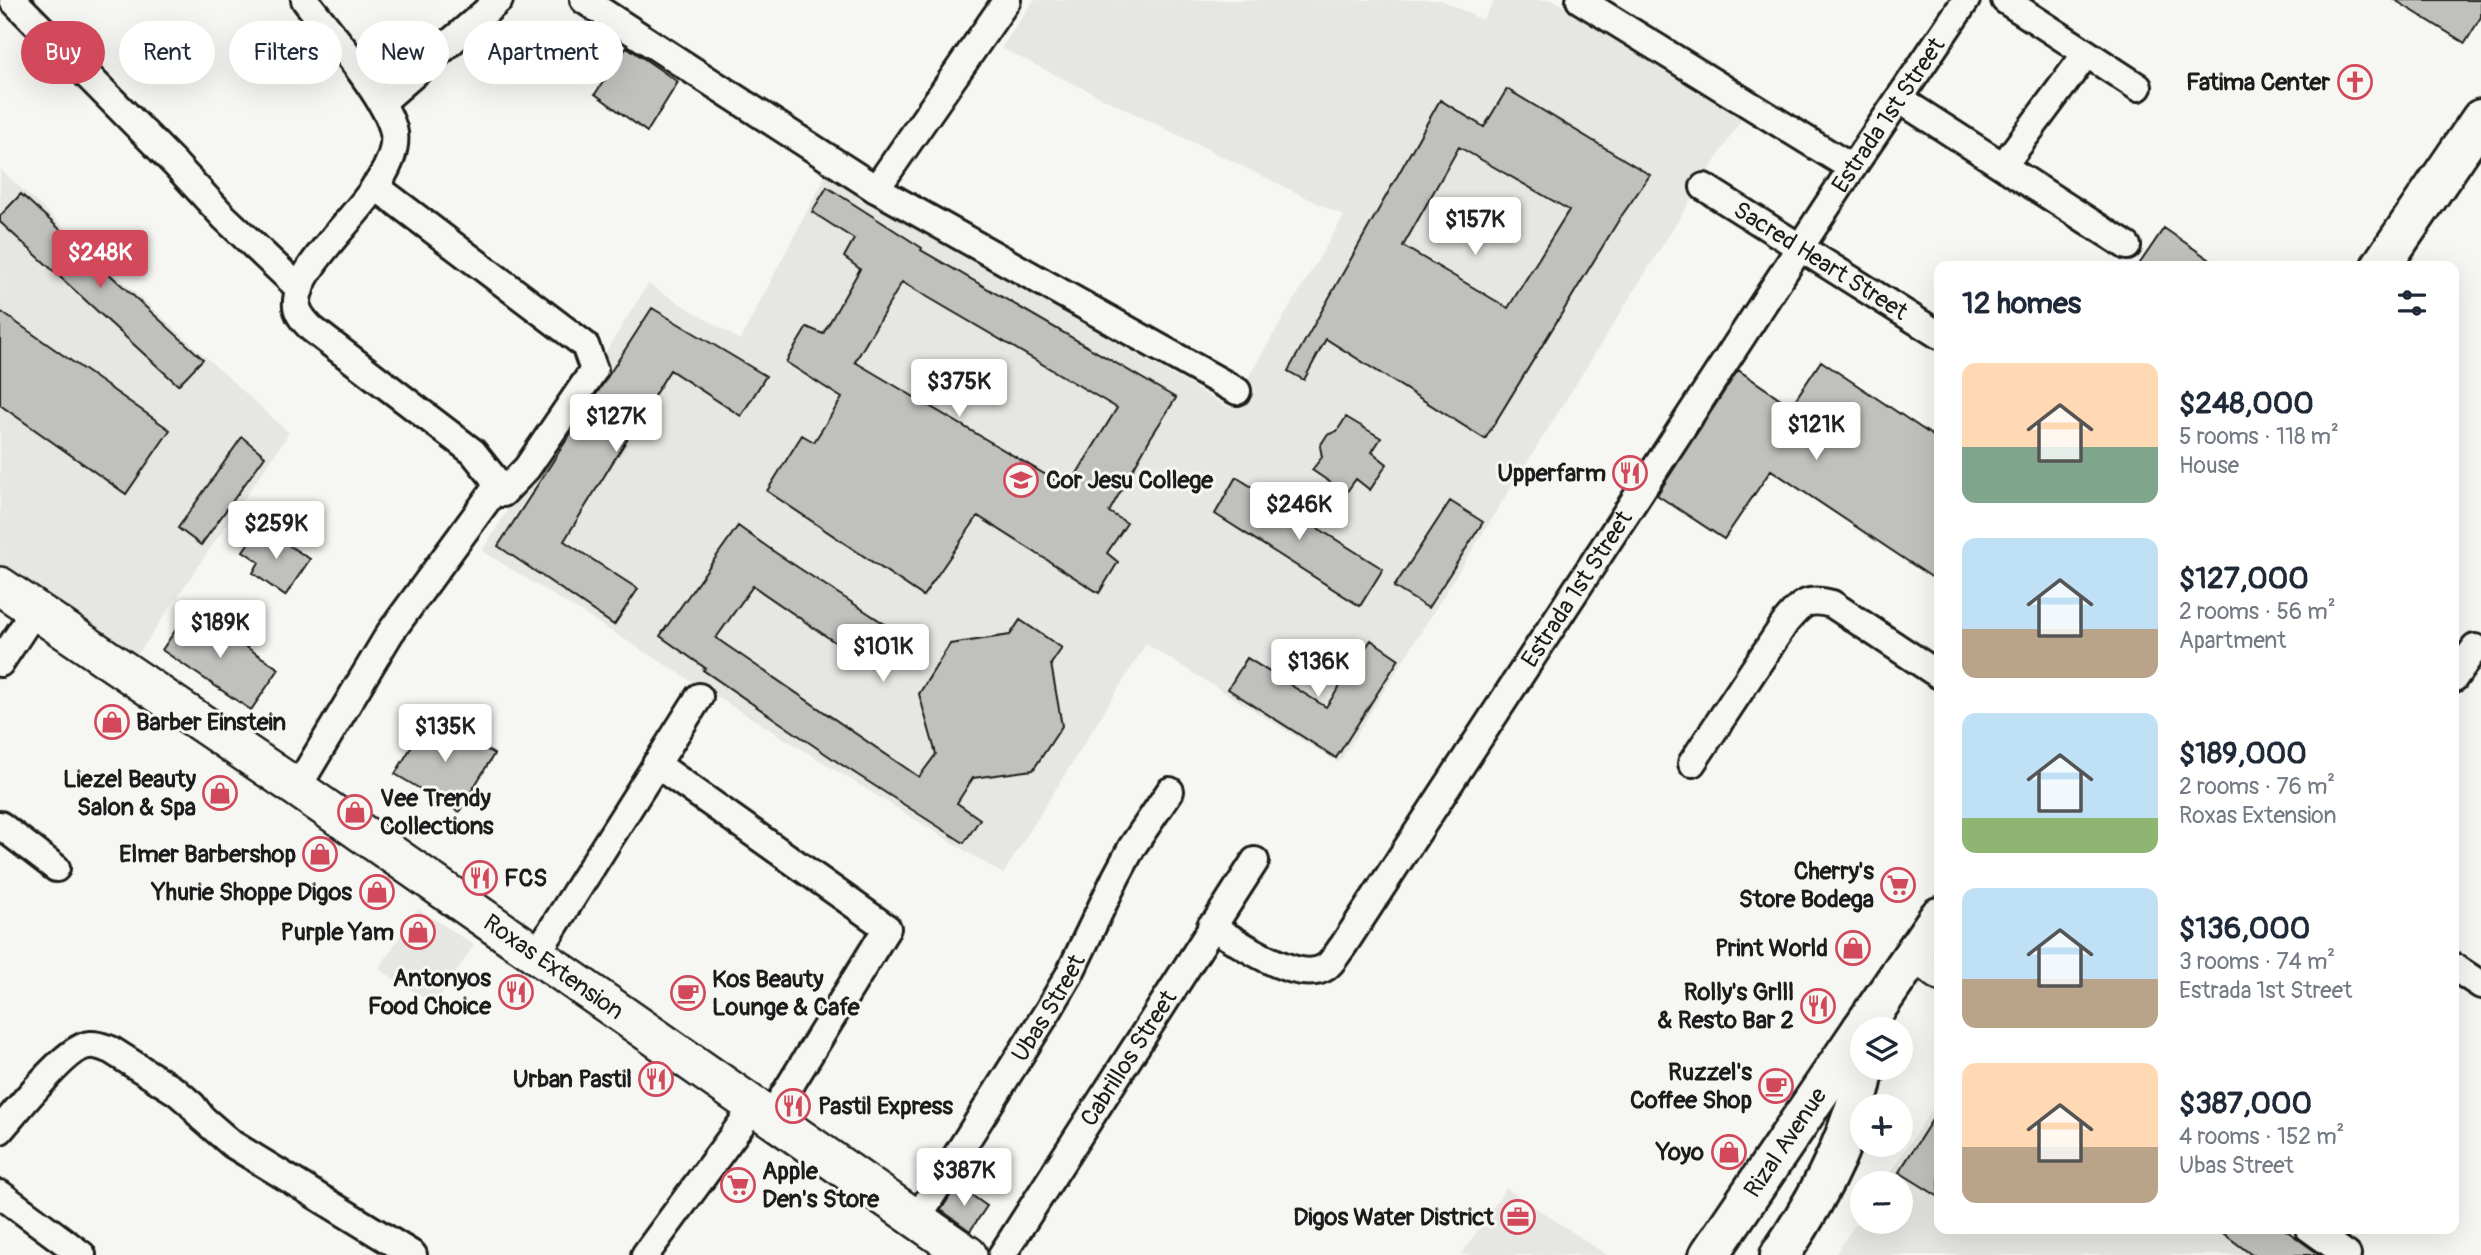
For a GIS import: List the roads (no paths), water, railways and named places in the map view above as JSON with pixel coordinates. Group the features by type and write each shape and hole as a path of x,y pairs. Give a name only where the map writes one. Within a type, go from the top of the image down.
{"main road":[{"path":"2384,261 2481,119"},
{"name":"Roxas Extension","path":"0,586 297,788 967,1255"},
{"name":"Rizal Avenue","path":"1875,1017 1925,967 1934,935"},
{"name":"Rizal Avenue","path":"1709,1255 1850,1049"},
{"name":"Rizal Avenue","path":"1780,1255 1812,1206 1835,1161 1862,1080"}],"street":[{"path":"297,788 404,613 495,492 493,477 473,452 302,319 298,306 300,289 319,258 375,186 389,162 394,142 391,123 382,102 305,0"},
{"path":"382,102 499,0"},
{"path":"584,0 876,190 1237,391"},
{"path":"876,190 1007,0"},
{"path":"1580,0 1852,168"},
{"name":"Estrada 1st Street","path":"1212,926 1259,955 1289,968 1309,973 1326,967 1343,946 1852,168 1966,0"},
{"path":"2005,0 2138,87"},
{"path":"28,5 224,218 300,289"},
{"path":"2003,166 2087,54"},
{"path":"1899,99 2127,246"},
{"path":"375,186 586,345 594,370 527,468 503,493 495,492"},
{"name":"Sacred Heart Street","path":"1704,187 1934,332"},
{"path":"1692,763 1785,623 1800,606 1809,601 1819,600 1832,604 1934,672"},
{"path":"0,663 35,610"},
{"path":"2459,671 2475,648"},
{"path":"536,955 699,697"},
{"path":"645,1255 762,1112 887,928 656,764"},
{"name":"Ubas Street","path":"916,1220 1048,1011 1069,975 1127,857 1170,791"},
{"path":"0,825 56,869"},
{"name":"Cabrillos Street","path":"1002,1255 1255,860"},
{"path":"2459,970 2481,985"},
{"path":"0,1130 73,1052 90,1045 99,1046 111,1050 177,1092 232,1144 413,1255"},
{"path":"0,1194 82,1255"},
{"path":"2317,1234 2347,1255"}],"place":[{"name":"Fatima Center","path":"2355,82"},
{"name":"Upperfarm","path":"1630,473"},
{"name":"Cor Jesu College","path":"1021,480"},
{"name":"Barber Einstein","path":"112,722"},
{"name":"Liezel Beauty Salon & Spa","path":"220,793"},
{"name":"Vee Trendy Collections","path":"355,812"},
{"name":"Elmer Barbershop","path":"320,854"},
{"name":"FCS","path":"480,878"},
{"name":"Cherry's Store Bodega","path":"1898,885"},
{"name":"Yhurie Shoppe Digos","path":"377,892"},
{"name":"Purple Yam","path":"418,932"},
{"name":"Print World","path":"1853,948"},
{"name":"Antonyos Food Choice","path":"516,992"},
{"name":"Kos Beauty Lounge & Cafe","path":"688,993"},
{"name":"Rolly's Grlll & Resto Bar 2","path":"1818,1006"},
{"name":"Urban Pastil","path":"656,1079"},
{"name":"Ruzzel's Coffee Shop","path":"1776,1086"},
{"name":"Pastil Express","path":"793,1106"},
{"name":"Yoyo","path":"1729,1152"},
{"name":"Apple Den's Store","path":"738,1185"},
{"name":"Digos Water District","path":"1518,1217"}]}
